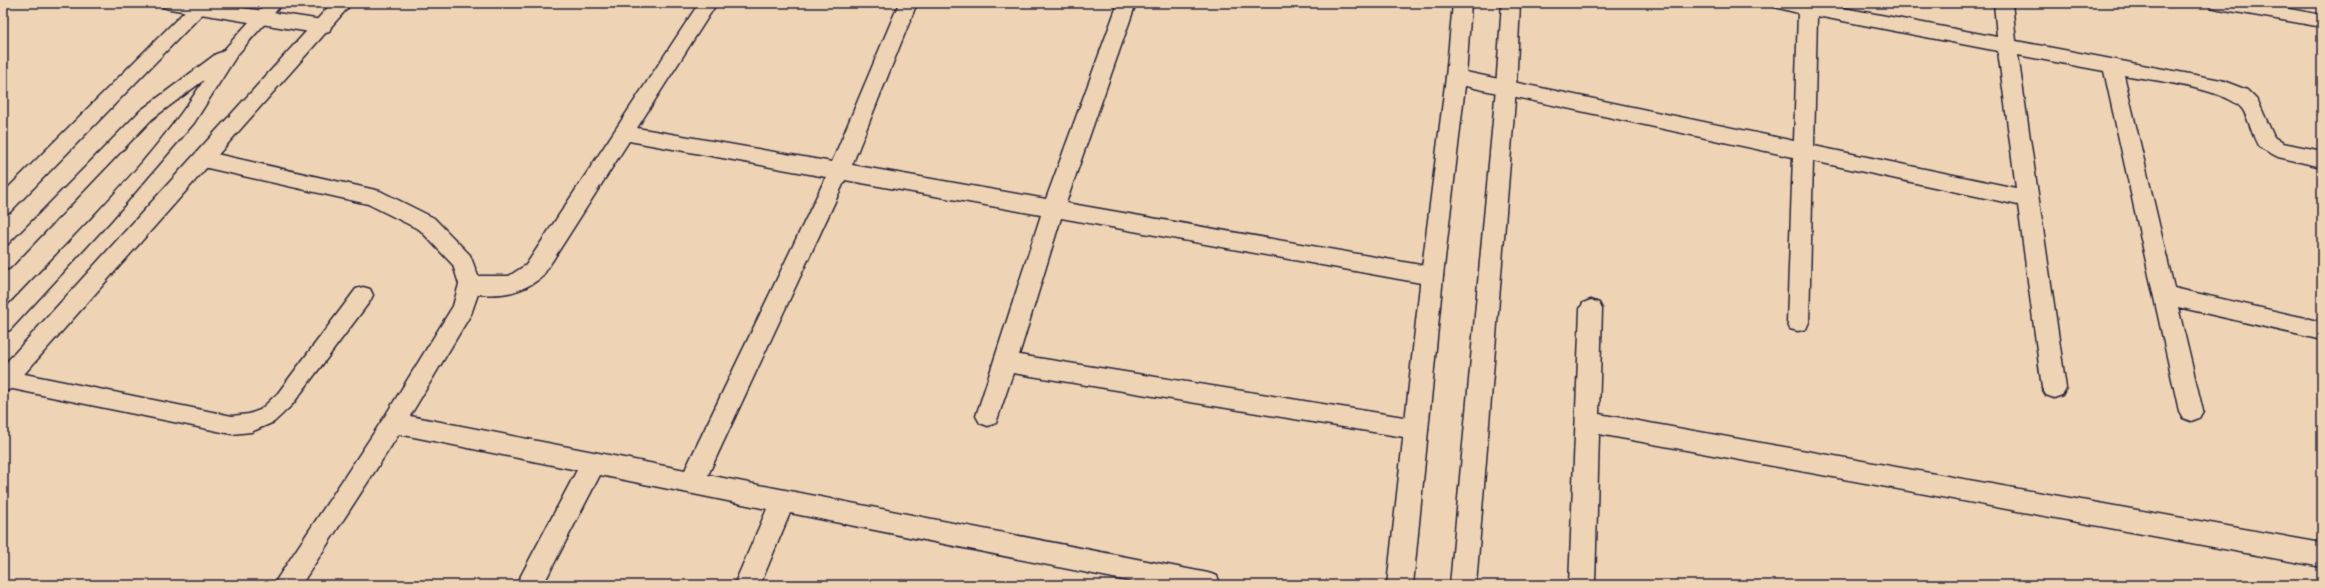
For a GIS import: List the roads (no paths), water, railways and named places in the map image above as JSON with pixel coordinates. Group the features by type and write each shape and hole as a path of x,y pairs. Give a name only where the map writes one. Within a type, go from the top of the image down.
{"street":[{"path":"170,3 202,5 322,27"},
{"path":"4,380 343,3"},
{"path":"470,284 510,286 522,281 534,271 708,3"},
{"path":"692,482 839,171 908,3"},
{"path":"988,416 1053,209 1126,3"},
{"path":"1400,585 1432,276 1456,77 1462,3"},
{"path":"1463,585 1512,3"},
{"path":"1782,3 1808,6 2221,87 2240,95 2251,106 2266,142 2278,149 2322,159"},
{"path":"2002,3 2006,46 2054,388"},
{"path":"2219,3 2322,21"},
{"path":"3,206 202,5"},
{"path":"1798,322 1808,6"},
{"path":"2112,66 2191,411"},
{"path":"1456,77 2028,199"},
{"path":"624,134 1432,276"},
{"path":"203,159 373,197 427,224 462,261 470,284 464,308 393,423 286,585"},
{"path":"2164,295 2322,331"},
{"path":"1582,585 1591,309"},
{"path":"1004,362 1416,429"},
{"path":"1587,422 2322,555"},
{"path":"393,423 1208,585"},
{"path":"529,585 594,463"},
{"path":"747,585 783,500"}],"lane":[{"path":"3,324 104,215 188,119 231,51 275,3"},
{"path":"3,264 146,115 231,51"},
{"path":"4,380 232,425 251,423 268,416 285,399 364,295"}]}
